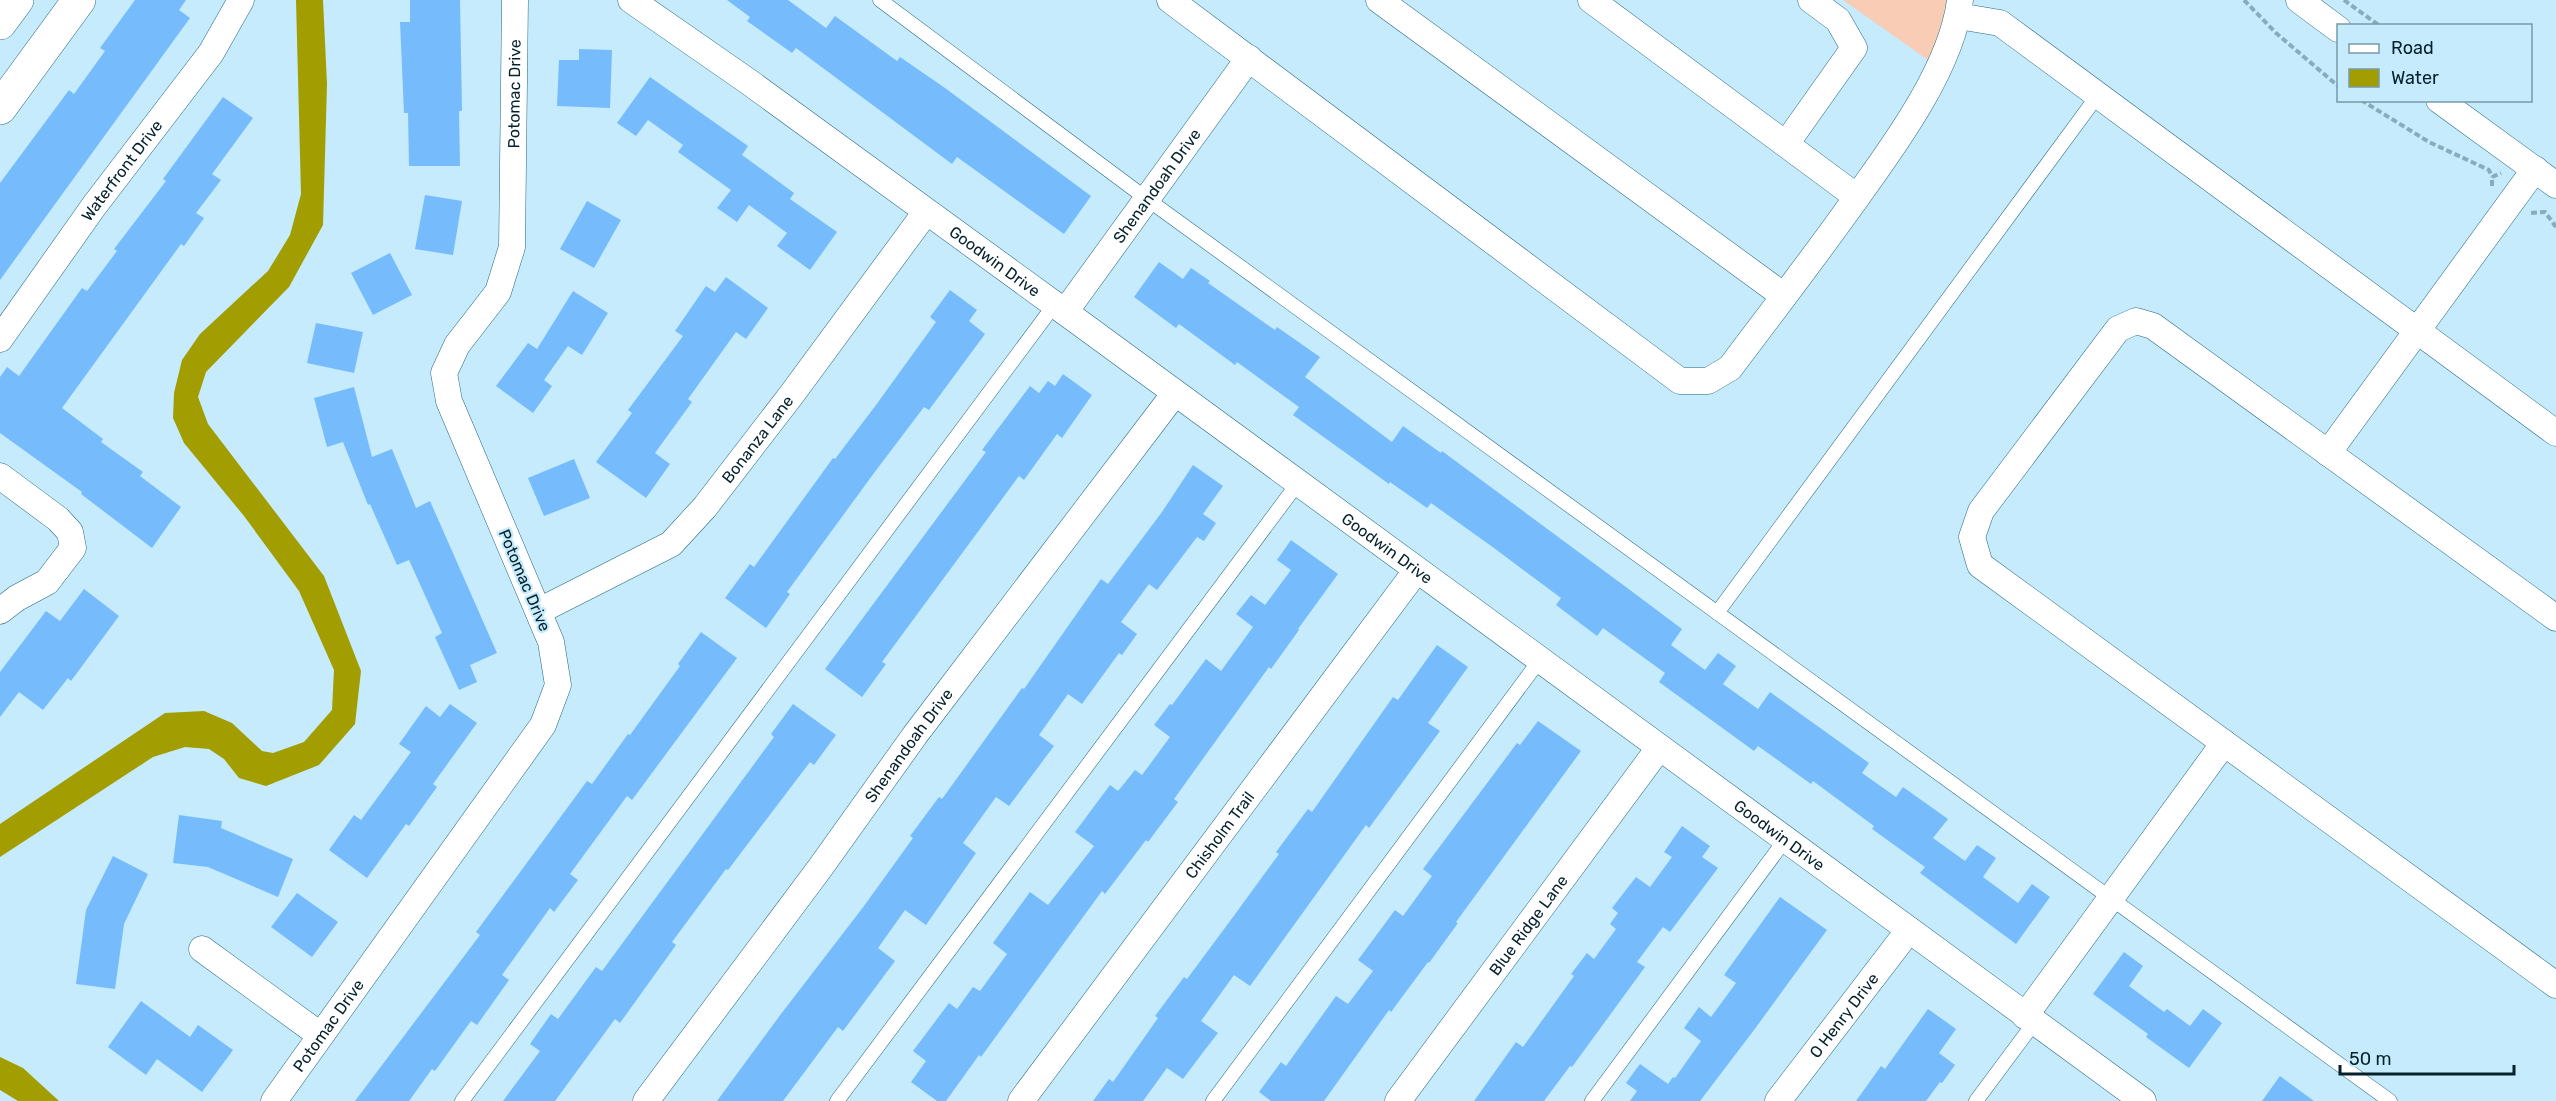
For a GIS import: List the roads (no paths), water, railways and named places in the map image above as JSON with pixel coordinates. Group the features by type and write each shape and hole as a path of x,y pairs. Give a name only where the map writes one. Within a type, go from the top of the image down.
{"main road":[{"path":"0,23 17,0"},
{"path":"0,108 79,0"}],"street":[{"name":"Waterfront Drive","path":"0,339 94,206 211,53 241,0"},
{"name":"Potomac Drive","path":"274,1101 543,726 558,685 551,642 448,401 444,373 457,345 498,292 512,247 515,0"},
{"name":"Goodwin Drive","path":"631,0 749,82 1060,308 1416,571 2143,1101"},
{"path":"1170,0 1680,381 1708,381 1730,368 1784,296 1895,144 1935,75 1959,8 2000,23 2556,433"},
{"path":"1379,0 1784,296"},
{"path":"1591,0 1857,197"},
{"path":"1786,144 1854,48 1838,20 1811,0"},
{"path":"2299,0 2337,27"},
{"name":"Shenandoah Drive","path":"1060,308 1147,199 1248,58"},
{"path":"2442,102 2556,185"},
{"path":"2328,453 2535,169"},
{"name":"Bonanza Lane","path":"539,611 671,544 705,507 792,394 926,212"},
{"path":"2556,618 2153,326 2136,321 2118,329 1981,510 1972,537 1980,565 2556,985"},
{"name":"Shenandoah Drive","path":"646,1101 820,868 915,735 1174,393"},
{"path":"0,476 58,519 70,532 73,548 47,582 17,598 0,611"},
{"name":"Chisholm Trail","path":"1021,1101 1416,571"},
{"path":"2030,1019 2110,898 2224,743"},
{"name":"Blue Ridge Lane","path":"1398,1101 1659,748"},
{"name":"O Henry Drive","path":"1778,1101 1909,930"},
{"path":"202,949 320,1035"}],"lane":[{"path":"880,0 1147,199 2390,1101"},
{"path":"1717,613 2098,95"},
{"path":"462,1101 1060,308"},
{"path":"837,1101 1298,483"},
{"path":"1213,1101 1539,661"},
{"path":"1592,1101 1785,840"},
{"path":"1976,1101 2030,1019"}],"water":[{"path":"296,0 323,0 327,84 323,225 289,287 206,372 198,397 208,424 324,576 361,671 355,724 319,765 266,786 239,778 224,759 209,749 185,747 153,757 0,857 0,824 165,713 204,711 232,723 262,751 273,753 304,742 332,710 334,670 299,591 244,516 184,443 173,418 174,393 182,360 200,334 268,271 290,235 301,194"},
{"path":"0,1057 23,1068 59,1101 18,1101 0,1090"}]}
